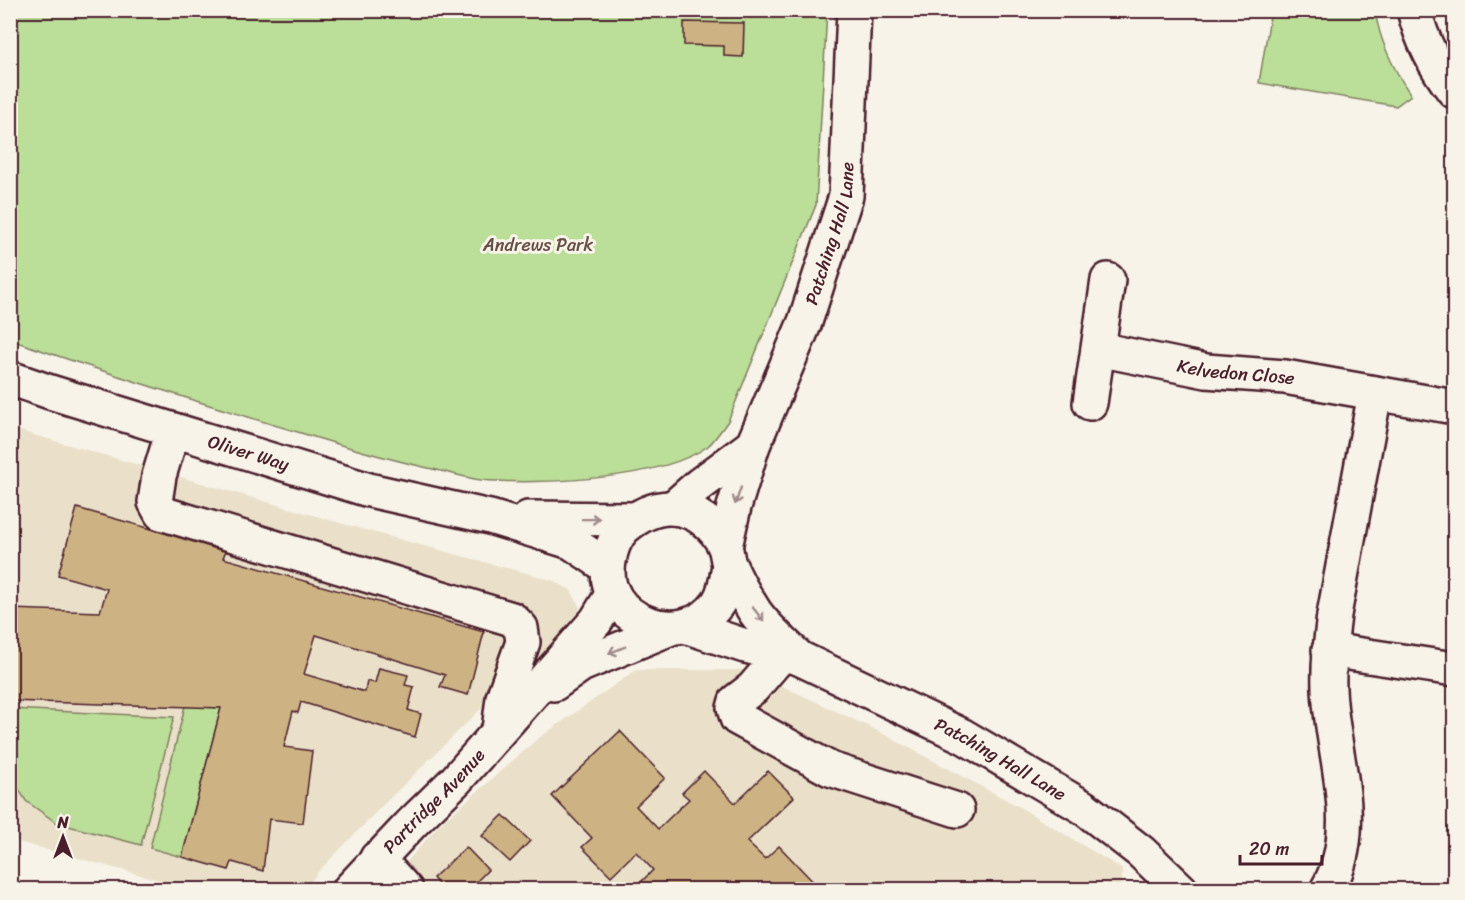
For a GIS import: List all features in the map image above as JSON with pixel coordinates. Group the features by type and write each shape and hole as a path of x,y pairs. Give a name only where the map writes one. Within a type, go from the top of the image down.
{"street":[{"name":"Patching Hall Lane","path":"678,627 704,617 718,603 727,584 727,555 734,507 753,445 805,322 846,196 854,10"},
{"path":"1414,10 1420,34 1430,55 1455,91"},
{"path":"1090,403 1108,280"},
{"name":"Kelvedon Close","path":"1098,349 1206,371 1285,377 1455,407"},
{"name":"Oliver Way","path":"10,378 50,393 369,490 490,517 571,542 611,580"},
{"path":"1327,890 1339,866 1345,839 1345,815 1329,689 1329,650 1375,393"},
{"path":"172,430 159,476 155,502 161,513 512,619 521,628 523,642 503,698 507,720"},
{"path":"611,580 611,548 621,531 634,519 652,511 674,508 699,485 753,445"},
{"name":"Patching Hall Lane","path":"674,508 690,512 705,520 717,532 756,613 791,656"},
{"name":"Oliver Way","path":"490,517 634,519"},
{"name":"Patching Hall Lane","path":"611,580 627,612 648,625 678,627 791,656 963,735 1083,807 1141,852 1181,890"},
{"name":"Partridge Avenue","path":"349,890 377,858 456,780 596,621 611,580"},
{"name":"Partridge Avenue","path":"507,720 581,665 678,627"},
{"path":"1329,650 1455,669"},
{"path":"791,656 736,701 734,708 737,718 830,769 957,810"},
{"path":"1141,852 1142,890"},
{"path":"377,858 406,890"}],"shaded area":[{"path":"10,428 365,530 552,580 571,590 580,608 572,629 482,708 380,808 319,871 305,889 192,889 11,840"},
{"path":"636,670 748,670 874,729 1018,806 1122,869 1122,889 382,890 438,826 536,740"}],"green space":[{"name":"Andrews Park","path":"11,11 827,11 816,205 728,421 708,446 687,457 661,466 599,478 534,482 481,480 420,466 228,411 11,340"},
{"path":"1271,11 1375,11 1388,55 1411,95 1396,106 1259,83"},
{"path":"185,706 221,708 182,857 150,848"},
{"path":"11,709 174,717 141,845 57,823 26,801 11,776"}],"building":[{"path":"684,22 744,23 743,57 724,56 724,46 684,45"},
{"path":"77,508 226,550 223,558 484,632 468,695 440,687 445,675 316,635 304,674 365,692 367,681 375,683 379,668 408,675 405,685 414,687 408,710 421,714 415,737 301,702 298,713 293,711 284,747 312,751 303,823 269,819 263,871 232,862 229,870 182,857 221,708 10,701 10,609 100,612 107,589 58,575"},
{"path":"620,731 665,778 636,806 658,829 689,799 682,793 704,771 735,803 768,771 794,797 747,842 765,859 779,846 821,890 633,890 653,870 636,852 611,876 582,847 592,838 552,796"},
{"path":"503,815 530,841 510,862 482,836"},
{"path":"466,847 488,870 468,890 443,890 433,878"}]}
